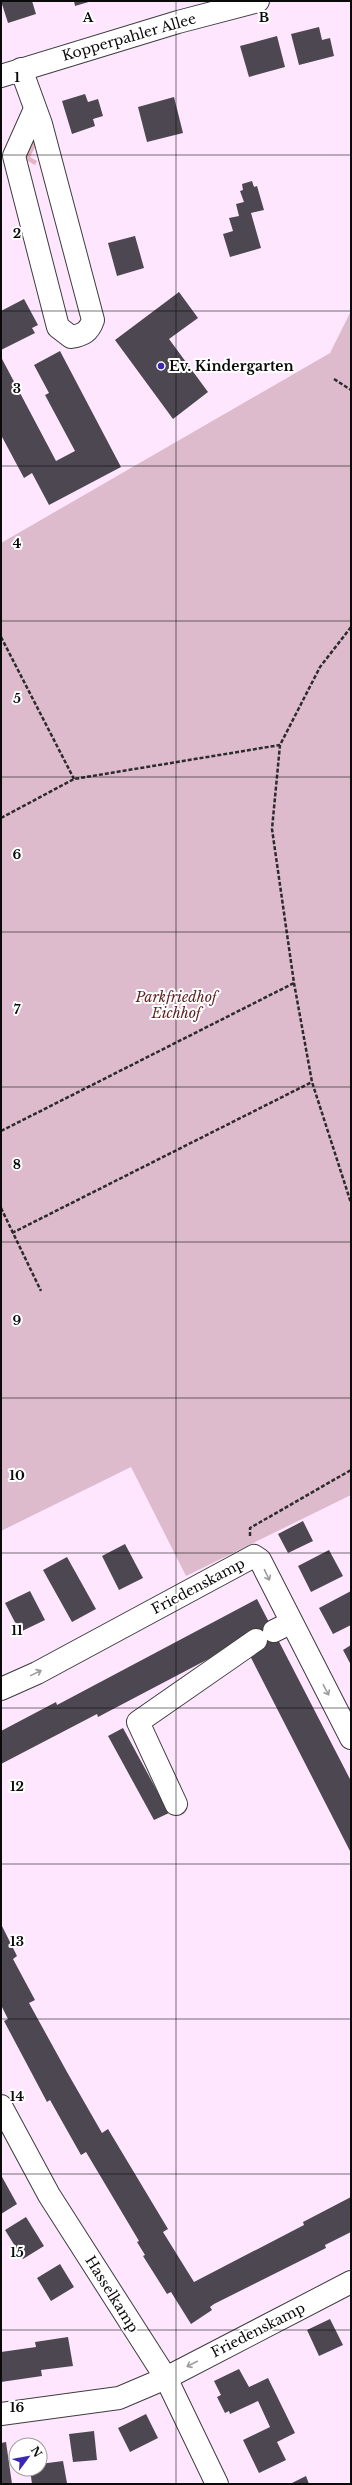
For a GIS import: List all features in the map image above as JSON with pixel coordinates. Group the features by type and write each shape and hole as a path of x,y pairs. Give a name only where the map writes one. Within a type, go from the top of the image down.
{"street":[{"name":"Kopperpahler Allee","path":"11,72 178,22 258,1"},
{"path":"11,72 36,109 93,320 90,328 83,335 71,336 58,327 14,156 36,109"},
{"name":"Friedenskamp","path":"1,1689 37,1673 254,1556 260,1560 274,1631 351,1738"},
{"path":"176,1804 138,1722 274,1631"},
{"name":"Hasselkamp","path":"1,2106 49,2195 166,2378 217,2484"},
{"name":"Friedenskamp","path":"1,2414 119,2398 166,2378 351,2282"}],"path":[{"path":"334,379 351,390"},
{"path":"351,627 320,667 280,745 272,829 294,983 312,1082 351,1204"},
{"path":"1,637 74,779"},
{"path":"1,818 74,779 280,745"},
{"path":"1,1131 294,983"},
{"path":"12,1233 312,1082"},
{"path":"1,1208 41,1291"},
{"path":"254,1556 250,1528 351,1470"}],"shaded area":[{"path":"32,140 38,140 46,153 35,147 30,157 37,161 35,165 19,156"}],"green space":[{"name":"Parkfriedhof Eichhof","path":"351,311 351,1495 186,1576 131,1467 1,1531 1,543 330,353"}],"building":[{"path":"1,1 32,1 36,14 8,23"},
{"path":"74,1 92,1 75,6"},
{"path":"319,27 322,40 330,38 334,56 299,65 291,34"},
{"path":"277,36 285,67 249,77 240,46"},
{"path":"85,94 88,102 98,99 103,116 93,119 95,126 72,134 62,101"},
{"path":"174,97 183,133 147,142 138,107"},
{"path":"252,181 254,187 257,186 264,210 251,213 261,248 230,257 223,234 233,231 229,218 239,216 236,204 244,202 240,191 243,190 242,184"},
{"path":"135,236 144,268 117,276 108,243"},
{"name":"Ev. Kindergarten","path":"179,292 198,318 169,339 208,392 173,419 115,340"},
{"path":"24,299 38,325 32,328 35,333 1,350 1,311"},
{"path":"60,351 121,467 49,505 32,473 24,478 1,435 1,357 56,461 75,451 45,395 49,393 34,365"},
{"path":"303,1521 313,1541 288,1553 278,1534"},
{"path":"125,1544 143,1578 119,1590 102,1556"},
{"path":"329,1550 343,1576 311,1592 298,1566"},
{"path":"67,1557 96,1609 72,1622 43,1570"},
{"path":"30,1591 45,1620 20,1632 5,1603"},
{"path":"351,1591 351,1625 333,1634 319,1608"},
{"path":"257,1599 351,1781 351,1853 247,1650 254,1635 98,1717 97,1714 1,1764 1,1731 56,1702 57,1705"},
{"path":"351,1645 351,1665 343,1650"},
{"path":"123,1728 169,1813 154,1820 108,1736"},
{"path":"1,1924 17,1956 13,1959 35,2000 29,2003 102,2133 108,2129 168,2229 163,2232 194,2282 304,2225 303,2222 351,2197 351,2232 325,2245 326,2248 214,2304 210,2307 212,2310 191,2324 171,2292 167,2294 143,2256 145,2255 137,2242 139,2241 86,2152 81,2155 50,2100 47,2102 4,2021 8,2019 1,2005"},
{"path":"1,2175 17,2204 1,2214"},
{"path":"26,2217 44,2246 23,2259 5,2230"},
{"path":"60,2264 74,2287 51,2301 37,2278"},
{"path":"330,2319 343,2345 319,2356 307,2330"},
{"path":"68,2337 73,2366 41,2370 42,2376 1,2382 1,2352 36,2347 35,2342"},
{"path":"239,2369 249,2387 268,2378 295,2433 277,2442 286,2460 259,2473 243,2440 270,2427 258,2401 230,2414 229,2411 225,2413 217,2397 221,2395 214,2381"},
{"path":"146,2414 158,2438 130,2452 118,2428"},
{"path":"94,2431 97,2460 73,2462 69,2434"},
{"path":"6,2442 8,2477 11,2477 12,2484 1,2484 1,2443"},
{"path":"63,2461 67,2483 32,2484 31,2477 48,2477 48,2463"},
{"path":"306,2476 309,2484 290,2484"}],"place":[{"name":"Ev. Kindergarten","path":"161,366"}]}
